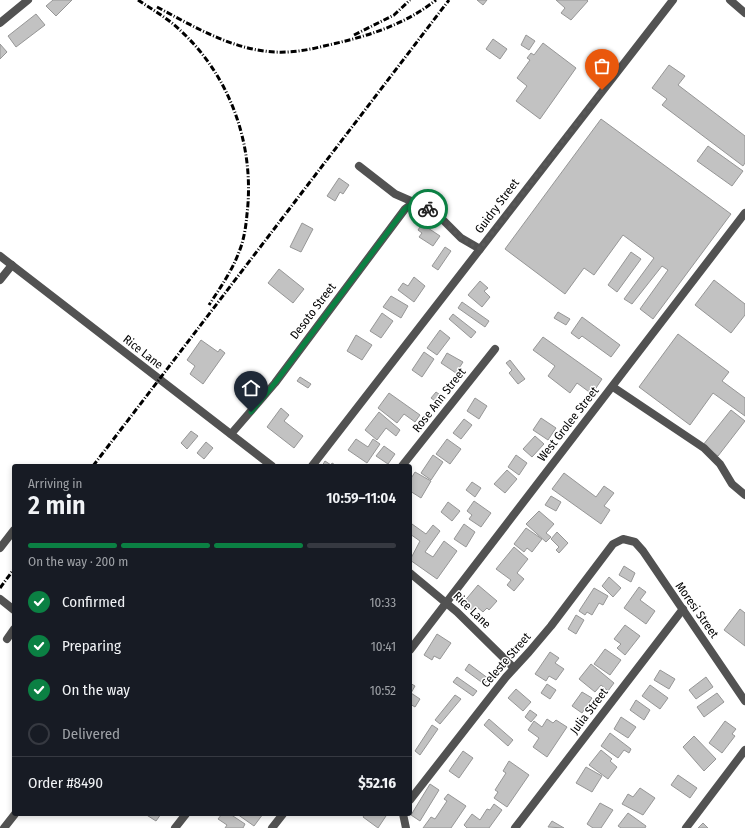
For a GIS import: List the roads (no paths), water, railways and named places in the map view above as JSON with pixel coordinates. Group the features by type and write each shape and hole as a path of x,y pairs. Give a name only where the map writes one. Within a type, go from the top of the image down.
{"street":[{"path":"0,23 28,0"},
{"name":"Guidry Street","path":"314,464 672,0"},
{"path":"730,0 745,13"},
{"path":"358,166 394,194 427,208 437,214 461,238 480,249"},
{"name":"Desoto Street","path":"231,434 275,383 405,209 413,203"},
{"name":"West Grolee Street","path":"412,647 745,213"},
{"name":"Rice Lane","path":"0,256 269,464"},
{"path":"0,280 12,265"},
{"name":"Rose Ann Street","path":"404,464 494,349"},
{"path":"613,387 704,448 720,464 732,484 745,495"},
{"path":"0,548 12,533"},
{"name":"Moresi Street","path":"623,539 635,542 683,609 745,701"},
{"name":"Celeste Street","path":"412,797 514,668 551,626 613,544 623,539"},
{"name":"Rice Lane","path":"412,575 446,602 514,668"},
{"path":"0,599 12,608"},
{"name":"Julia Street","path":"515,828 683,609"},
{"path":"7,639 12,632"},
{"path":"686,828 745,750"},
{"path":"4,828 13,816"},
{"path":"175,828 184,816"},
{"path":"272,828 280,816"},
{"path":"403,816 406,828"}],"railway":[{"path":"138,0 172,23 199,50 214,70 226,92 236,115 243,139 249,189 244,233 241,247 233,266 209,305"},
{"path":"354,35 394,15 410,0"},
{"path":"157,7 209,34 236,45 272,52 294,52 339,43 397,24 436,0"},
{"path":"95,464 449,0"},
{"path":"0,588 12,572"}]}
